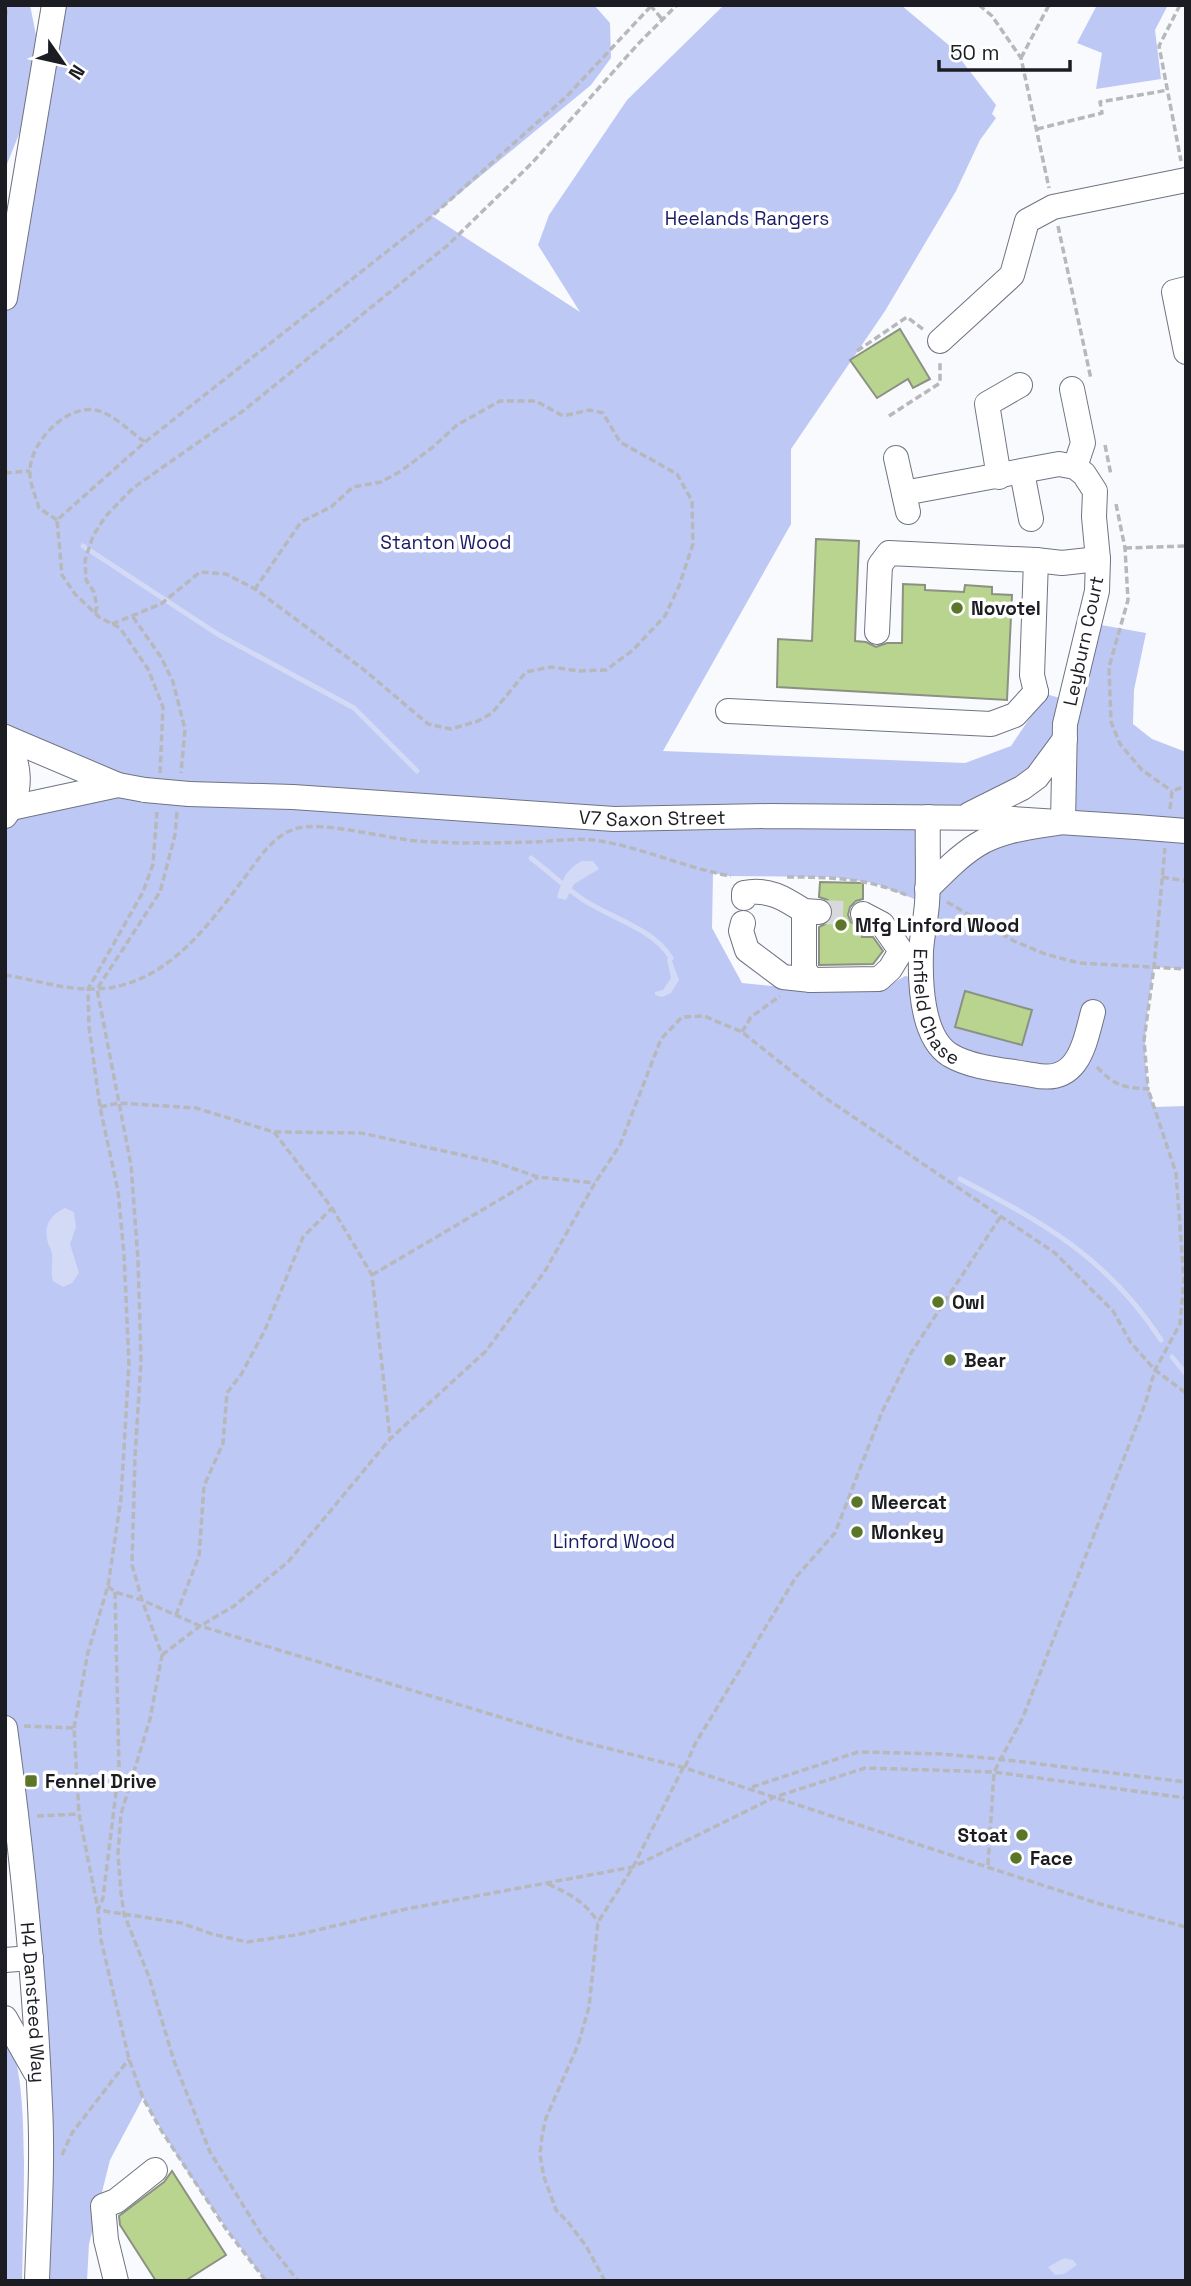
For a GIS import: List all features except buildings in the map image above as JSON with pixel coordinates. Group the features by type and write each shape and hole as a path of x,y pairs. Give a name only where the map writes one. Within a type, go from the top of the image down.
{"street":[{"path":"5,298 54,5"},
{"path":"940,341 1012,275 1027,221 1059,206 1185,181"},
{"path":"1180,290 1186,352"},
{"path":"1020,385 987,404 1010,474 1031,519"},
{"path":"896,458 906,502 1010,474 1059,464 1075,467 1083,443 1072,389"},
{"name":"Leyburn Court","path":"1063,822 1065,739 1070,702 1097,591 1095,491 1084,474 1075,467"},
{"path":"877,632 880,565 889,554 1062,563 1098,558"},
{"path":"1036,560 1032,675 1036,692"},
{"path":"1036,692 1070,702"},
{"path":"728,711 991,724 1016,715 1036,692"},
{"path":"5,737 19,772 17,791 8,812"},
{"name":"V7 Saxon Street","path":"5,737 118,785 182,795 293,797 614,819 928,817 1174,829"},
{"name":"Leyburn Court","path":"963,818 1022,788 1037,777 1065,739"},
{"name":"V7 Saxon Street","path":"8,812 118,785"},
{"name":"Enfield Chase","path":"928,817 927,896 911,951 927,1021 936,1040 948,1054 980,1054 1044,1077 1074,1072"},
{"path":"927,896 951,864 979,843 1010,832 1063,822"},
{"path":"743,887 744,893 760,890 811,911 804,969 811,980"},
{"path":"743,923 741,931 747,950 782,977 811,980 879,979 911,951 882,924 863,914"},
{"path":"1074,1072 1081,1057 1093,1012"},
{"name":"H4 Dansteed Way","path":"12,1727 9,1755 18,1817 31,1958 38,2078 40,2193 37,2281"},
{"path":"5,1960 31,1958"},
{"path":"5,2018 38,2078"},
{"path":"117,2281 106,2240 103,2206 116,2201 155,2170"}],"path":[{"path":"5,18 8,5"},
{"path":"95,612 97,607 94,592 86,580 85,560 93,536 105,517 133,488 253,403 448,245 532,163 677,5"},
{"path":"979,5 992,16 1021,58 1037,130 1059,206"},
{"path":"1021,58 1049,5"},
{"path":"1180,5 1159,46 1185,181"},
{"path":"57,520 145,442 432,216 567,96 651,6 662,19"},
{"path":"1037,130 1102,113 1100,102 1168,90"},
{"path":"857,351 907,317 940,341 940,383 890,416"},
{"path":"112,624 161,604 200,572 226,574 255,589 363,669 428,724 451,729 492,713 526,672 551,667 579,671 606,670 633,650 665,616 679,586 693,544 692,501 677,474 620,442 603,413 589,410 563,416 536,401 500,401 457,425 401,471 381,482 353,487 331,507 301,522 255,589"},
{"path":"57,520 39,508 30,471 38,445 51,427 70,414 94,410 114,419 145,442"},
{"path":"5,472 30,471"},
{"path":"57,520 62,575 75,594 95,612 120,628 148,669 163,706 154,792 153,864 146,883 88,989 89,1027 100,1107 117,1191 124,1254 129,1364 121,1498 108,1586 88,1652 74,1728 79,1814 98,1910 101,1940 129,2060 143,2098 160,2130 226,2229 266,2281"},
{"path":"1125,548 1186,546"},
{"path":"132,617 161,657 173,682 185,729 182,795 160,892 97,989 110,1044 118,1103 131,1166 138,1260 141,1361 132,1564 162,1655 149,1719 121,1814 118,1854 124,1914 149,1976 174,2062 210,2152 261,2234 298,2281"},
{"path":"988,1865 994,1772 1023,1717 1140,1418 1155,1370 1180,1324 1184,1280 1176,1173 1148,1089 1143,1040 1154,967 1162,877 1174,829 1172,791 1186,786"},
{"path":"5,975 88,989 140,980 171,961 205,929 258,859 282,834 301,827 417,841 508,843 592,840 729,876 743,887"},
{"path":"781,877 833,877 874,883 948,902 1014,941 1045,954 1079,963 1186,970"},
{"path":"1162,877 1186,881"},
{"path":"742,1032 751,1017 795,985 811,980"},
{"path":"162,1655 200,1626 234,1606 288,1562 390,1439 486,1351 545,1271 594,1183 620,1144 655,1052 670,1028 682,1017 704,1016 742,1032 821,1095 1055,1253 1113,1311 1131,1343 1155,1370 1186,1393"},
{"path":"1074,1072 1096,1065 1110,1080 1121,1086 1148,1089"},
{"path":"100,1107 118,1103 196,1108 275,1132 361,1133 494,1162 538,1177 594,1183"},
{"path":"275,1132 332,1208 372,1275 390,1439"},
{"path":"372,1275 538,1177"},
{"path":"176,1615 200,1556 204,1486 223,1443 227,1393 242,1374 265,1331 303,1237 332,1208"},
{"path":"605,2281 595,2260 556,2210 544,2177 540,2155 546,2118 578,2045 589,2007 598,1922 633,1867 695,1745 796,1577 835,1533 883,1412 911,1353 1002,1216"},
{"path":"108,1586 115,1592 142,1600 200,1626 579,1741 750,1788 1100,1904 1186,1927"},
{"path":"98,1910 103,1898 119,1768 115,1592"},
{"path":"12,1727 74,1728"},
{"path":"750,1788 858,1752 941,1754 999,1759 1186,1782"},
{"path":"98,1910 181,1923 247,1942 296,1935 406,1909 633,1867 775,1797 865,1768 994,1772 1186,1798"},
{"path":"18,1817 79,1814"},
{"path":"547,1883 573,1895 587,1906 598,1922"},
{"path":"61,2157 72,2133 129,2060"}],"green space":[{"name":"Linford Wood","path":"5,5 30,5 43,70 60,5 594,5 610,23 611,58 591,85 432,216 580,312 538,245 549,215 627,100 724,5 901,5 951,47 996,105 992,114 996,118 980,140 956,191 885,311 791,449 791,524 663,751 965,763 1011,746 1046,694 1070,701 1090,623 1146,633 1134,690 1133,724 1152,739 1186,752 1186,969 1154,967 1145,1054 1154,1107 1186,1106 1186,2281 266,2281 201,2192 143,2098 110,2160 89,2244 87,2281 35,2281 40,2082 5,1728 5,816 116,786 5,737 5,294 42,77 5,169","holes":["1065,741 1063,822 951,864 927,888 928,817 1022,788","713,873 729,876 833,877 874,883 927,904 922,979 905,976 893,983 879,979 791,988 742,983 712,928"]},
{"path":"1097,5 1168,5 1155,30 1161,79 1096,89 1102,53 1077,43"},
{"path":"5,2024 19,2075 22,2109 22,2281 5,2281"}],"shaded area":[{"path":"582,861 593,861 599,869 574,884 566,900 557,898 565,876"},
{"path":"671,958 679,980 671,993 662,997 655,995 655,992 663,990 671,978 667,959"},
{"path":"65,1208 74,1212 76,1227 70,1244 79,1273 72,1283 63,1287 53,1281 52,1253 46,1231 55,1214"},
{"path":"1064,2258 1073,2260 1077,2265 1064,2274 1055,2275 1048,2267"}],"waterway":[{"path":"83,546 219,635 354,708 417,771"},
{"path":"531,858 582,899 642,931 671,958"},
{"path":"960,1179 1019,1211 1072,1245 1119,1286 1161,1340"},
{"path":"1172,1357 1186,1374"}],"tunnel":[{"path":"819,912 863,914"}],"place":[{"name":"Novotel","path":"957,608"},
{"name":"Mfg Linford Wood","path":"841,925"},
{"name":"Owl","path":"938,1302"},
{"name":"Bear","path":"950,1360"},
{"name":"Meercat","path":"857,1502"},
{"name":"Monkey","path":"857,1532"},
{"name":"Fennel Drive","path":"31,1781"},
{"name":"Stoat","path":"1022,1835"},
{"name":"Face","path":"1016,1858"}],"park label":[{"name":"Heelands Rangers","path":"747,218"},
{"name":"Stanton Wood","path":"446,542"}]}
